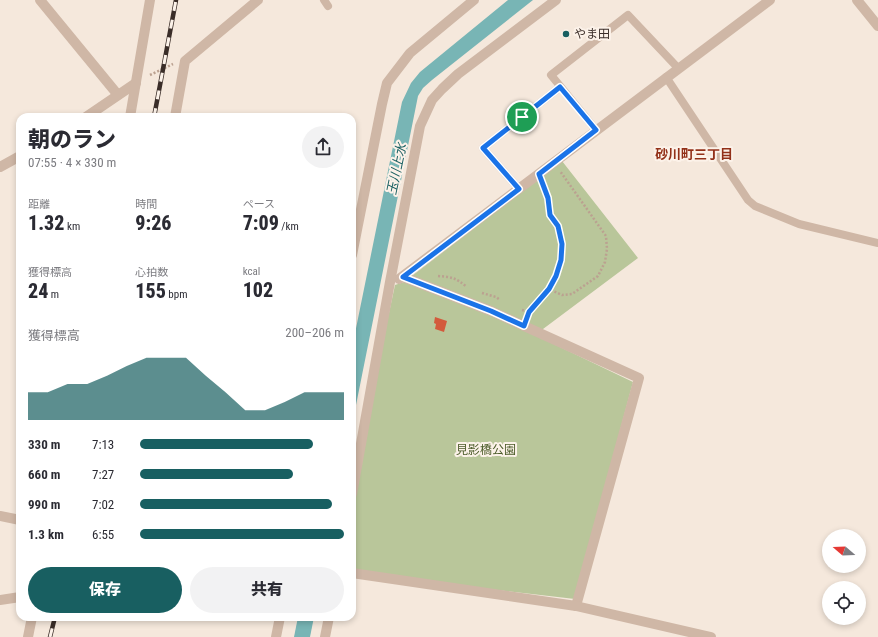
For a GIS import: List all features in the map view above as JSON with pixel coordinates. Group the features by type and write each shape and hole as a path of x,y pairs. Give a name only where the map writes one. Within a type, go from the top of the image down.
{"street":[{"path":"40,0 118,95"},
{"path":"131,113 150,0"},
{"path":"176,113 185,61 258,0"},
{"path":"356,235 382,104 388,84 410,53 474,0"},
{"path":"356,472 420,126 432,100 458,74 556,0"},
{"path":"390,282 403,277 770,0"},
{"path":"857,0 878,26"},
{"path":"92,113 136,82"},
{"path":"0,167 16,158"},
{"path":"403,277 491,311 639,378 576,606"},
{"path":"0,516 16,519"},
{"path":"356,574 576,606 711,637"},
{"path":"0,600 16,598"},
{"path":"28,637 31,621"},
{"path":"276,637 279,621"},
{"path":"325,637 328,621"}],"lane":[{"path":"596,130 551,75 628,15 678,68"},
{"path":"666,77 748,200 755,206 799,224 878,243"},
{"path":"519,189 483,148 560,87"}],"path":[{"path":"136,82 163,68 185,61"},
{"path":"549,289 562,295 572,294 598,276 605,262 607,249 606,236 553,163"},
{"path":"524,326 529,312 549,289 556,276 561,260 562,244 558,226 550,215 548,198 539,174"}],"green space":[{"name":"見影橋公園","path":"562,161 638,258 535,335 633,382 575,599 356,573 356,466 395,285 404,282"}],"water":[{"name":"玉川上水","path":"508,0 533,0 432,80 423,88 418,96 356,405 356,328 402,102 411,83 420,72"},
{"path":"297,621 313,621 310,637 294,637"}],"building":[{"path":"435,317 447,321 444,332 435,329"}],"railway":[{"path":"155,113 176,0"},
{"path":"50,637 54,621"}],"place":[{"name":"やま田","path":"566,34"}],"district":[{"name":"砂川町三丁目","path":"694,154"}],"route":[{"path":"560,87 596,130 539,174 548,198 550,215 558,226 562,244 561,260 556,276 549,289 529,312 524,326 491,311 403,277 519,189 483,148 522,117 560,87"}]}
